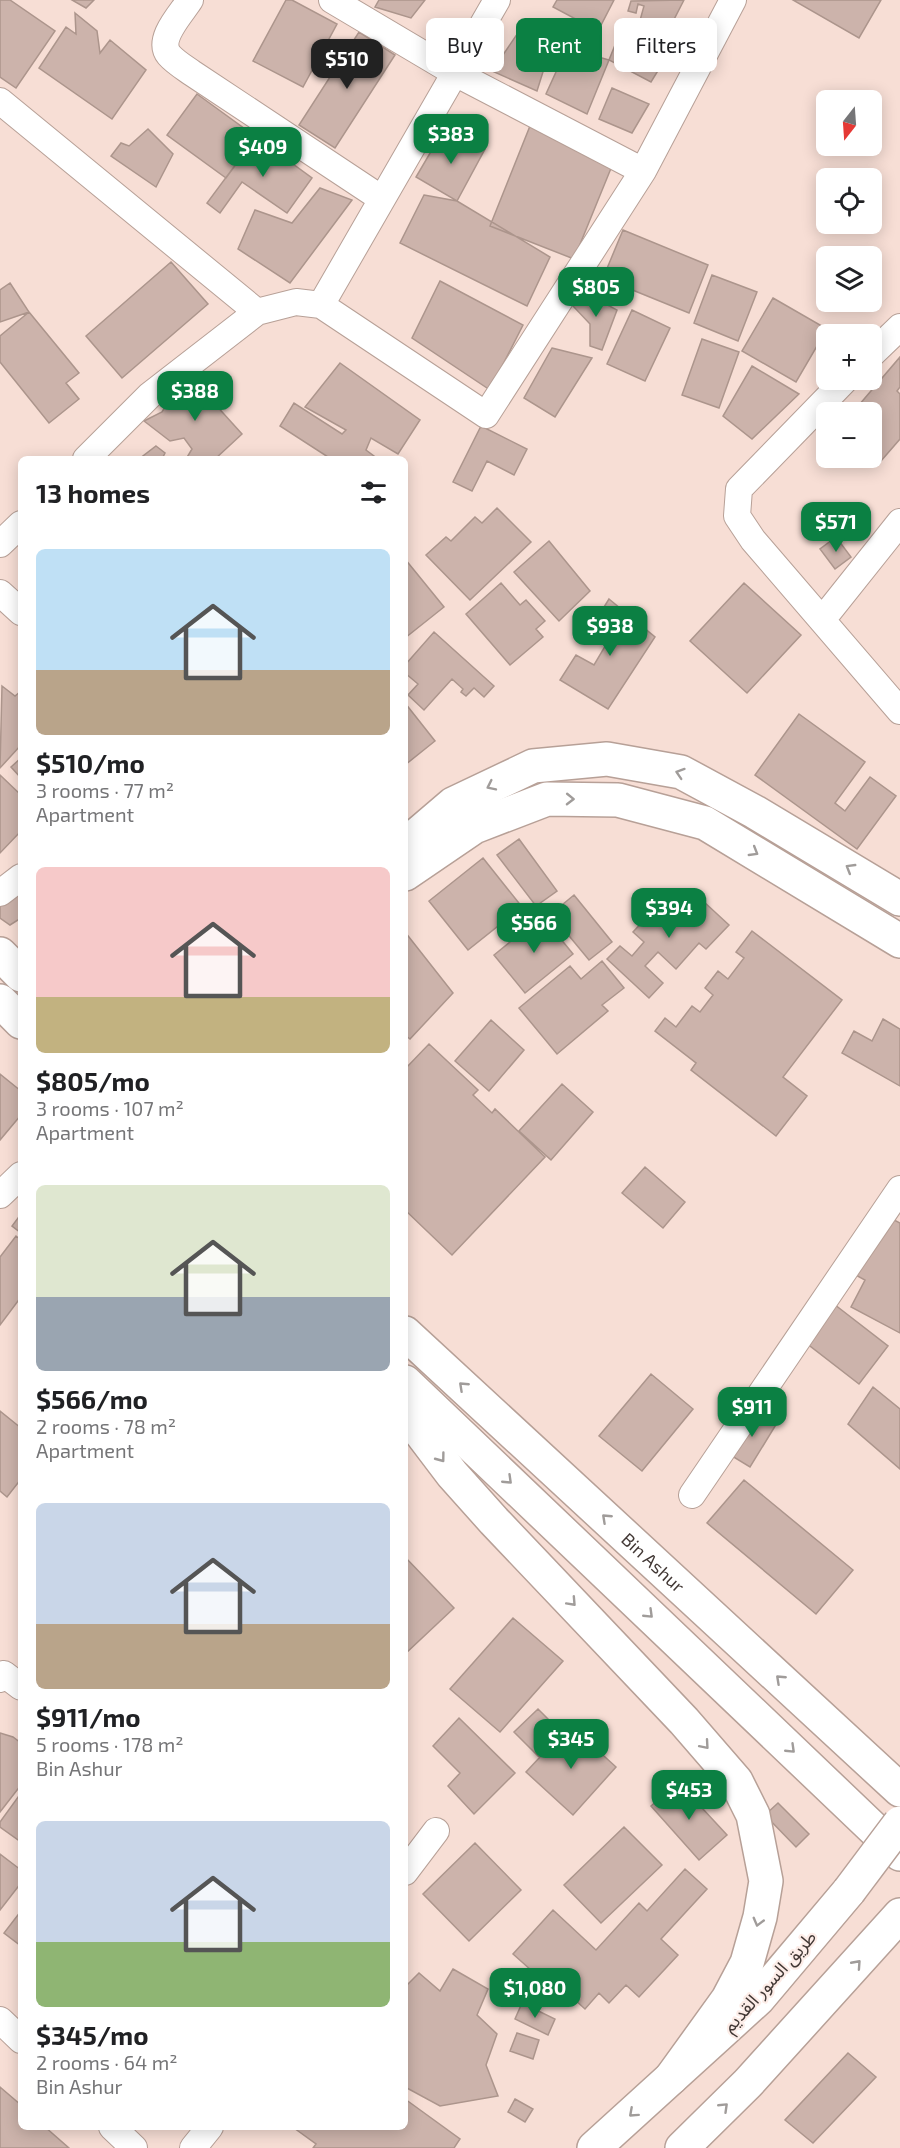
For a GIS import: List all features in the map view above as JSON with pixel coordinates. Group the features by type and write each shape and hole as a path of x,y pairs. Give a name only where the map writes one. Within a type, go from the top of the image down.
{"main road":[{"path":"408,842 453,804 533,766 607,759 681,772 755,812 900,899"},
{"path":"408,872 474,827 547,799 618,800 705,823 900,942"},
{"path":"0,954 18,972"},
{"path":"0,1001 18,1019"},
{"name":"Bin Ashur","path":"408,1336 900,1790"},
{"path":"408,1385 900,1854"},
{"path":"408,1416 452,1474 494,1521 676,1713 736,1781 753,1815 766,1881 760,1917 747,1963 728,1999 671,2078"},
{"name":"طريق السور القديم","path":"594,2148 758,1999 849,1891 900,1823"},
{"path":"682,2148 748,2083 895,1921"}],"street":[{"path":"190,0 167,36 165,45 168,54 192,73 382,199"},
{"path":"332,0 455,73 643,171"},
{"path":"321,305 497,0"},
{"path":"89,456 150,395 257,312 296,302 321,305 486,415 643,171 733,0"},
{"path":"0,101 257,312"},
{"path":"882,344 900,327"},
{"path":"835,390 739,489 737,516 753,540 900,711"},
{"path":"822,620 900,522"},
{"path":"0,544 18,527"},
{"path":"0,593 18,609"},
{"path":"0,893 18,879"},
{"path":"0,1195 18,1178"},
{"path":"692,1495 900,1189"},
{"path":"0,1678 4,1674 18,1685"},
{"path":"408,1868 436,1831"},
{"path":"0,2020 18,2037"},
{"path":"115,2130 134,2148"},
{"path":"194,2148 208,2130"}],"building":[{"path":"0,0 10,0 55,31 16,88 0,77"},
{"path":"72,0 94,0 86,8"},
{"path":"286,0 292,0 337,24 303,87 253,61"},
{"path":"379,0 425,0 411,18 375,7"},
{"path":"557,0 614,0 602,23 602,18 574,18 553,7"},
{"path":"684,0 675,18 641,18 644,6 638,4 636,13 628,11 631,1"},
{"path":"793,0 881,0 859,38"},
{"path":"75,13 97,31 100,53 110,40 146,70 112,119 39,68 66,27 76,34"},
{"path":"359,32 395,55 335,148 299,125"},
{"path":"516,36 516,72 543,72 537,91 494,72 504,72 504,53"},
{"path":"614,48 614,63 609,60"},
{"path":"602,58 609,60 587,114 546,94 556,72 602,72"},
{"path":"632,72 657,72 651,82"},
{"path":"612,88 649,104 632,133 599,119"},
{"path":"197,94 256,137 226,178 167,135"},
{"path":"530,126 614,161 574,259 490,226"},
{"path":"148,129 173,154 156,187 111,156 121,143 129,146"},
{"path":"443,131 485,149 457,201 416,177"},
{"path":"256,137 312,178 287,213 242,182 220,213 207,203"},
{"path":"320,188 352,200 290,283 238,249 255,210 292,223"},
{"path":"424,195 457,201 550,257 527,306 400,243"},
{"path":"623,230 708,265 689,313 603,278"},
{"path":"171,262 208,304 122,378 86,336"},
{"path":"712,275 757,292 738,341 694,323"},
{"path":"440,281 523,325 490,390 412,338"},
{"path":"10,283 29,312 0,322 0,290"},
{"path":"580,290 617,310 602,350 590,346 590,324 572,305"},
{"path":"773,298 818,324 816,324 816,348 796,382 742,351"},
{"path":"632,310 670,328 645,381 607,364"},
{"path":"29,312 79,373 66,383 79,399 49,423 0,362 0,336"},
{"path":"702,339 739,352 719,408 682,395"},
{"path":"552,348 592,358 555,417 524,398"},
{"path":"900,357 900,387 897,391 900,394 900,439 882,460 882,402 862,402 872,390 882,390 882,378"},
{"path":"340,363 420,420 398,454 371,438 366,450 374,456 326,456 280,426 294,403 342,434 346,430 305,407"},
{"path":"752,366 799,394 752,439 723,416"},
{"path":"186,372 242,434 218,456 188,456 192,449 184,438 170,441 144,421 162,412"},
{"path":"481,426 527,449 514,475 487,461 472,491 453,482"},
{"path":"156,446 165,453 164,456 143,456"},
{"path":"497,508 531,542 470,600 426,555 446,537 451,541 475,517 482,523"},
{"path":"836,537 851,557 835,569 820,549"},
{"path":"549,541 590,591 559,621 514,572"},
{"path":"408,563 444,607 408,636"},
{"path":"501,583 520,605 526,600 545,621 536,629 543,637 510,665 466,614"},
{"path":"744,583 801,635 747,693 690,641"},
{"path":"609,599 655,637 608,709 560,680 576,655 594,665 610,638 601,633 598,639 588,633"},
{"path":"434,632 494,686 484,697 474,688 466,696 461,692 463,689 452,679 424,710 408,695 418,684 408,676 408,662"},
{"path":"2,686 15,696 18,694 18,748 0,768"},
{"path":"408,707 435,741 408,763"},
{"path":"799,714 865,762 835,803 845,811 870,777 896,796 857,849 755,775"},
{"path":"18,761 18,775 11,767"},
{"path":"0,775 18,792 18,834 0,853"},
{"path":"519,839 557,891 536,906 497,855"},
{"path":"483,858 522,907 468,950 429,901"},
{"path":"18,886 18,920 10,925 0,918 0,900"},
{"path":"690,889 729,925 706,949 699,943 676,969 658,952 645,966 663,983 649,998 607,959 620,946 632,956 644,942 633,932 658,905 667,913"},
{"path":"574,895 612,942 589,960 551,914"},
{"path":"542,916 573,954 525,993 494,955"},
{"path":"752,931 842,1000 783,1077 807,1096 776,1136 691,1070 696,1063 655,1031 665,1018 676,1027 692,1006 700,1012 713,995 705,988 718,971 728,979 744,958 736,952"},
{"path":"408,936 453,993 410,1039 408,1037"},
{"path":"602,961 624,988 602,1005 608,1011 557,1054 519,1008 570,966 581,979"},
{"path":"883,1019 900,1029 900,1086 842,1053 854,1031 872,1041"},
{"path":"491,1020 524,1050 489,1091 455,1061"},
{"path":"429,1044 478,1090 473,1095 492,1113 495,1109 545,1157 452,1255 408,1213 408,1066"},
{"path":"0,1074 18,1089 18,1119 0,1140"},
{"path":"562,1084 593,1112 551,1160 519,1131"},
{"path":"645,1167 685,1202 663,1228 622,1193"},
{"path":"883,1214 900,1223 900,1333 851,1307 865,1280 852,1273"},
{"path":"18,1218 18,1231 12,1226"},
{"path":"16,1236 18,1238 18,1301 0,1325 0,1257"},
{"path":"830,1301 888,1346 859,1384 801,1339"},
{"path":"651,1374 693,1409 642,1471 599,1436"},
{"path":"873,1387 900,1409 900,1469 848,1424"},
{"path":"754,1409 777,1423 750,1467 727,1453"},
{"path":"0,1411 18,1426 18,1483 7,1497 0,1491"},
{"path":"744,1480 853,1570 816,1614 707,1523"},
{"path":"408,1560 454,1608 408,1651"},
{"path":"513,1618 563,1661 500,1732 450,1689"},
{"path":"538,1709 563,1734 539,1757 514,1732"},
{"path":"459,1718 515,1773 474,1814 448,1786 460,1773 433,1746"},
{"path":"570,1725 616,1767 573,1815 526,1772"},
{"path":"0,1733 18,1741 18,1789 0,1812"},
{"path":"678,1782 727,1835 699,1860 651,1806"},
{"path":"18,1797 18,1840 0,1827 0,1822"},
{"path":"778,1803 809,1834 796,1847 765,1815"},
{"path":"624,1827 662,1865 601,1923 564,1885"},
{"path":"475,1843 521,1890 469,1941 423,1894"},
{"path":"0,1854 18,1868 18,1887 0,1910"},
{"path":"685,1869 707,1889 661,1939 678,1955 639,1997 626,1985 609,2003 599,1993 585,2009 574,1999 569,2004 513,1954 553,1910 596,1950 639,1903 647,1911"},
{"path":"18,1915 18,1944 4,1933"},
{"path":"453,1969 488,1989 477,2015 497,2034 486,2065 498,2096 440,2106 408,2089 408,1984 419,1973 440,1991"},
{"path":"522,2003 555,2019 548,2035 515,2019"},
{"path":"517,2033 539,2040 533,2059 510,2051"},
{"path":"848,2053 876,2077 813,2143 785,2120"},
{"path":"0,2087 18,2102 18,2130 48,2130 69,2148 0,2148"},
{"path":"515,2099 533,2109 525,2122 508,2112"},
{"path":"408,2101 460,2139 454,2148 313,2148 316,2144 297,2130 408,2130"}]}
